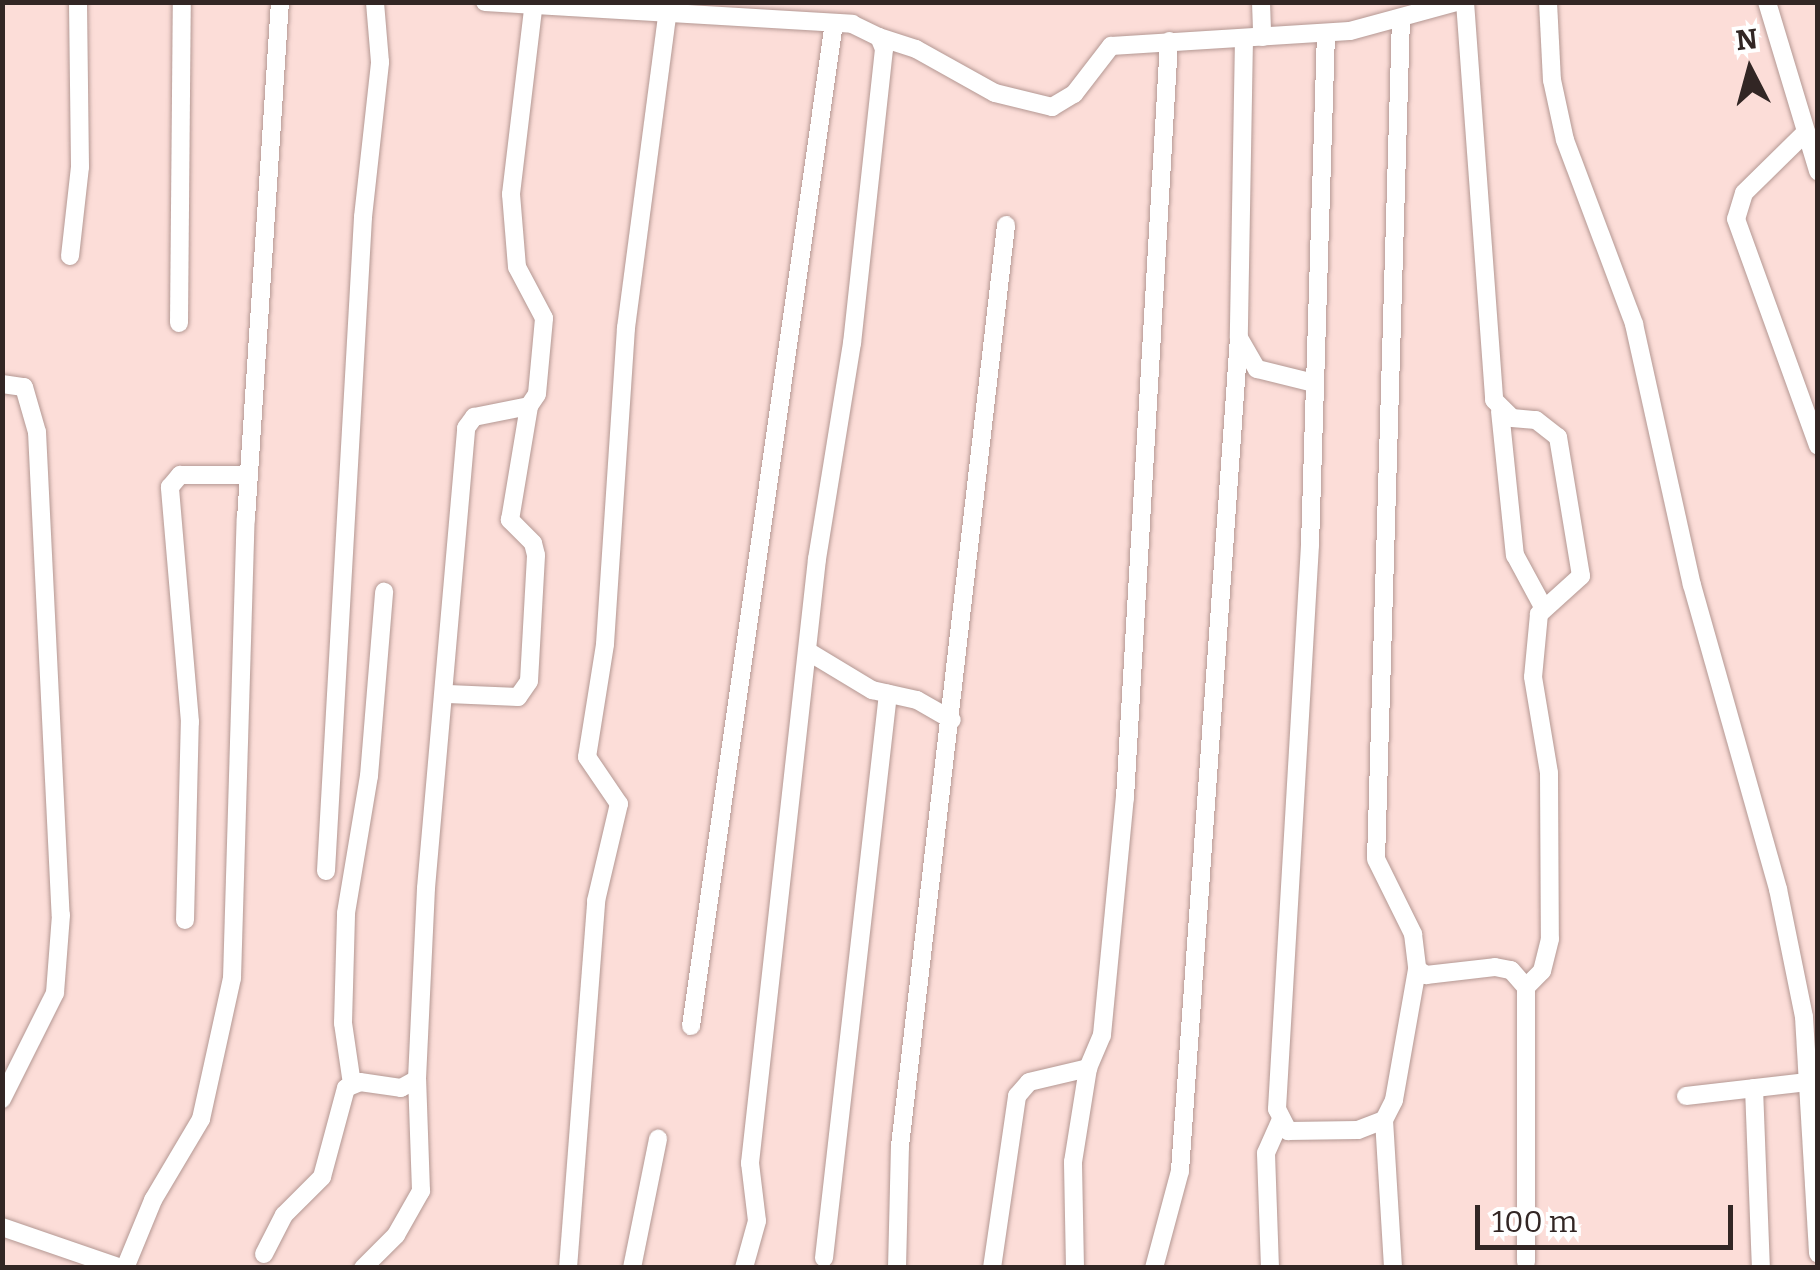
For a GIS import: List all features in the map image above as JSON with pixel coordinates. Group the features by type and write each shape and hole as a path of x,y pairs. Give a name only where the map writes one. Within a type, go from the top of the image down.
{"street":[{"path":"70,256 80,167 78,2"},
{"path":"178,324 182,2"},
{"path":"2,1227 123,1268 153,1200 201,1120 232,978 249,475 280,2"},
{"path":"326,871 359,276 380,62 375,2"},
{"path":"485,2 667,17 722,11 780,12 867,28 879,37 916,49 994,92 1052,107 1074,94 1112,46 1326,34 1457,2"},
{"path":"1154,1268 1180,1171 1240,338 1253,38 1261,2"},
{"path":"1465,2 1516,555 1542,605 1534,677 1549,773 1550,938 1542,971 1526,987"},
{"path":"1548,2 1565,140 1634,324 1697,602 1778,888 1804,1017 1818,1254"},
{"path":"1766,2 1818,171"},
{"path":"448,694 518,697 529,681 536,555 533,543 510,520 530,406 537,394 544,318 518,267 511,194 534,5"},
{"path":"568,1268 596,901 619,804 588,757 605,644 626,328 667,17"},
{"path":"1280,1122 1304,1132 1375,1128 1384,1120 1394,1100 1417,969 1413,934 1376,859 1401,18"},
{"path":"690,1026 834,23"},
{"path":"1270,1268 1266,1153 1280,1122 1326,34"},
{"path":"744,1268 758,1221 750,1164 809,652 869,212 885,66 879,37"},
{"path":"1074,1268 1073,1162 1088,1068 1102,1035 1126,798 1169,41"},
{"path":"1806,132 1744,192 1736,220 1818,446"},
{"path":"896,1268 900,1146 1006,225"},
{"path":"1240,338 1257,369 1314,383"},
{"path":"2,384 24,387 37,432 62,915 55,993 2,1099"},
{"path":"363,1268 405,1223 421,1191 417,1079 426,888 448,694 466,428 474,416 530,406"},
{"path":"1500,411 1536,420 1558,436 1582,576 1569,592 1542,605"},
{"path":"185,920 190,722 170,487 180,476 249,475"},
{"path":"264,1254 284,1215 322,1177 352,1084 343,1023 346,912 369,776 384,592"},
{"path":"809,652 850,680 917,700 952,720"},
{"path":"824,1258 888,694"},
{"path":"1417,969 1426,975 1496,967 1511,970 1526,987 1526,1262"},
{"path":"992,1268 1017,1096 1029,1082 1088,1068"},
{"path":"352,1084 401,1088 417,1079"},
{"path":"1686,1096 1807,1082"},
{"path":"1754,1088 1761,1268"},
{"path":"1384,1120 1393,1268"},
{"path":"632,1268 658,1138"}]}
